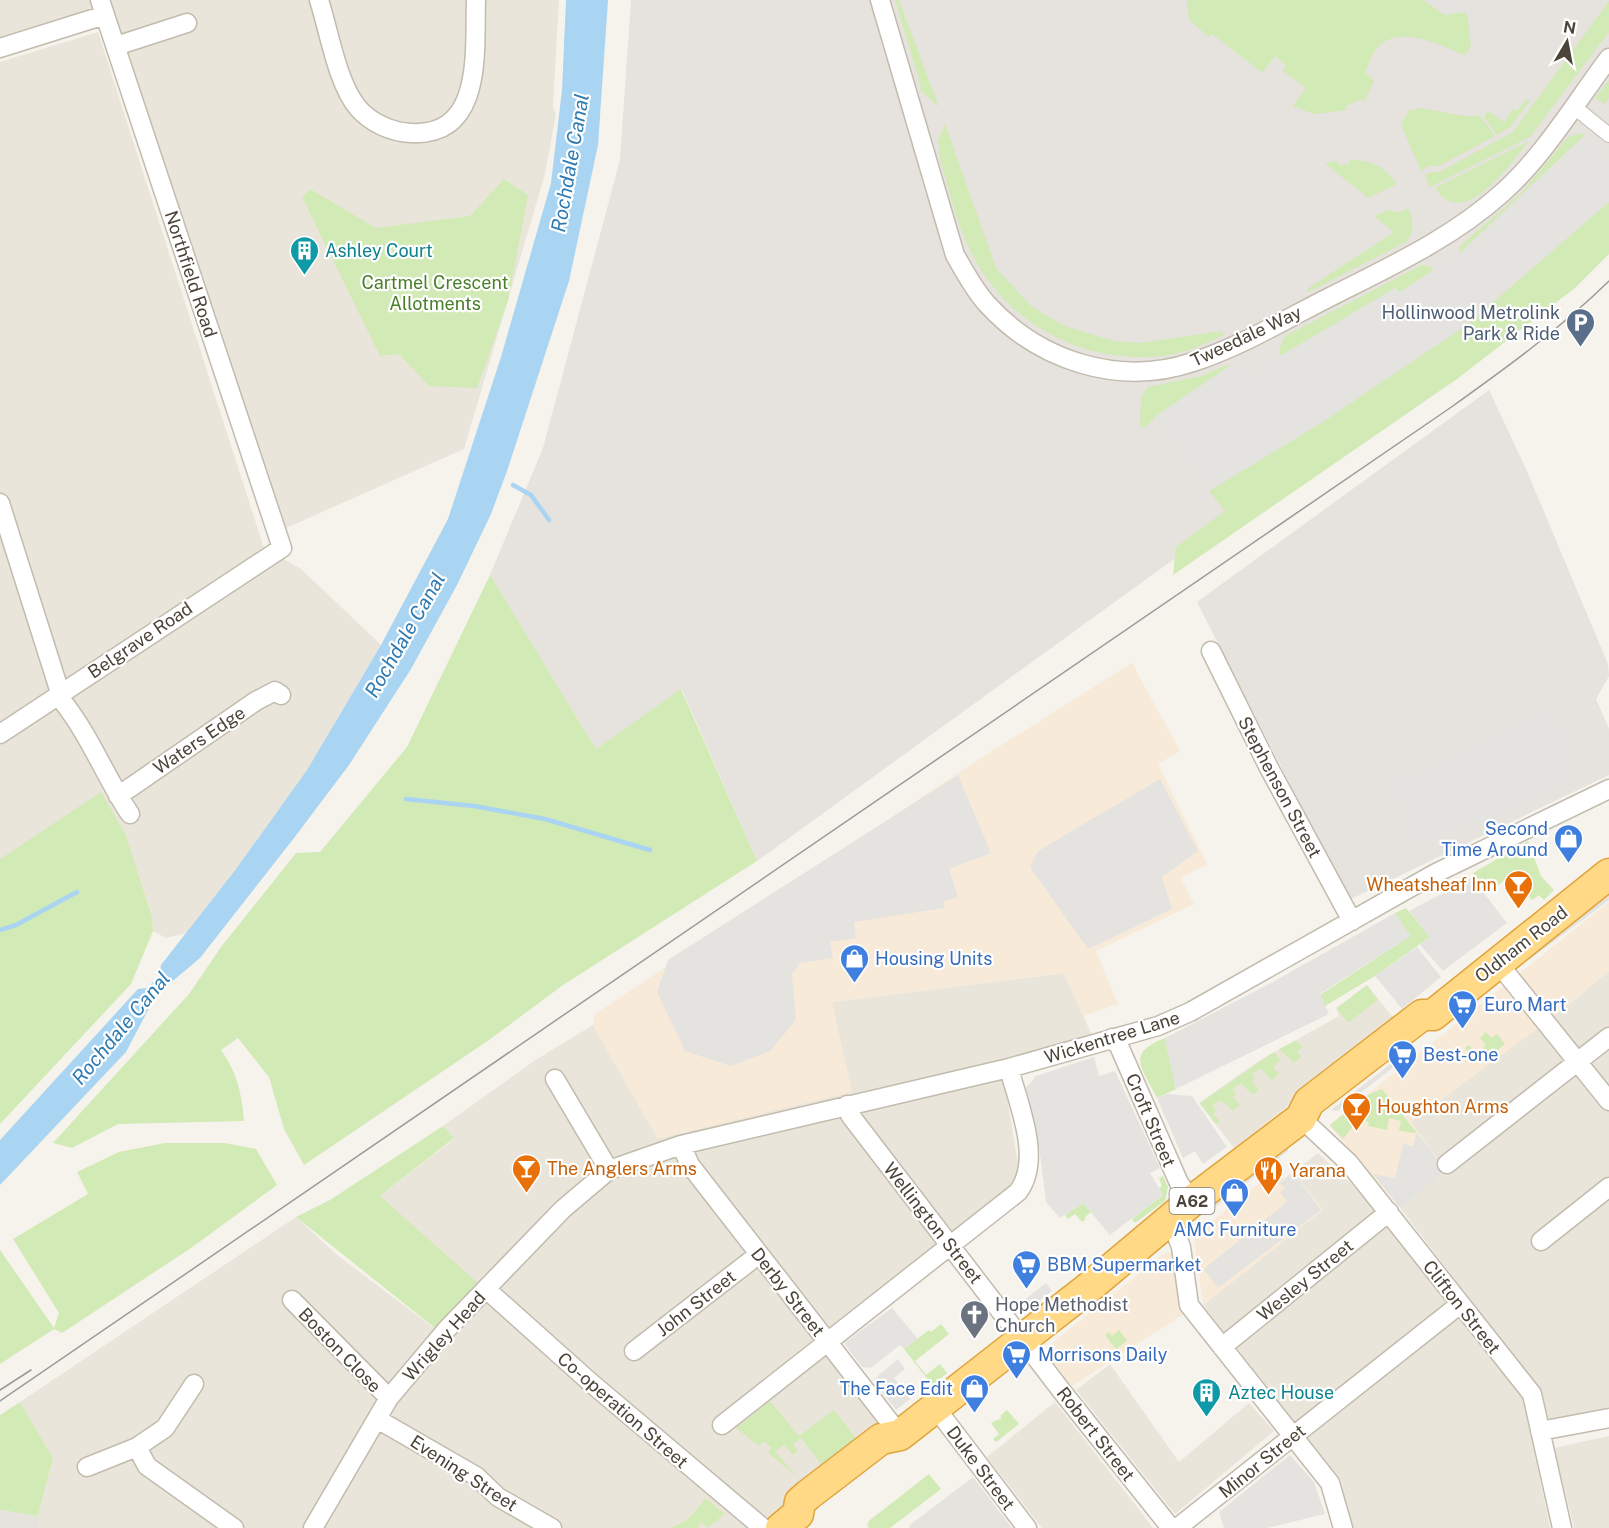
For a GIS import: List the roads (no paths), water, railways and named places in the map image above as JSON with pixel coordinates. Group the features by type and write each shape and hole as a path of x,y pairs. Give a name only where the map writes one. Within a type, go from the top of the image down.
{"highway":[{"name":"Oldham Road","path":"790,1521 812,1517 894,1452 900,1435 1023,1339 1192,1201 1301,1118 1310,1102 1335,1080 1422,1015 1433,1015 1609,874"}],"street":[{"path":"320,0 344,80 358,107 380,124 404,132 417,133 447,122 468,99 473,82 476,0"},
{"name":"Tweedale Way","path":"880,0 955,255 967,276 986,303 1031,343 1080,365 1104,369 1145,371 1174,368 1214,354 1434,243 1477,214 1504,191 1538,152 1609,58"},
{"path":"0,48 103,7"},
{"name":"Northfield Road","path":"103,7 282,548"},
{"path":"116,46 187,23"},
{"path":"1573,105 1609,135"},
{"path":"0,503 62,692 63,702 77,720 130,814"},
{"name":"Belgrave Road","path":"0,734 282,548"},
{"name":"Stephenson Street","path":"1211,651 1268,766 1352,921"},
{"name":"Waters Edge","path":"118,796 256,701 275,691 281,695"},
{"name":"Wickentree Lane","path":"609,1170 681,1145 1009,1068 1158,1026 1190,1012 1436,873 1609,789"},
{"path":"1498,963 1609,1101"},
{"path":"1447,1164 1609,1037"},
{"name":"Croft Street","path":"1112,1038 1119,1046 1179,1183 1192,1201"},
{"path":"722,1425 1018,1192 1025,1182 1028,1154 1009,1068"},
{"path":"555,1079 609,1170"},
{"name":"Wellington Street","path":"847,1105 850,1114 1023,1339"},
{"name":"Clifton Street","path":"1301,1118 1349,1163 1459,1305 1532,1394 1562,1528"},
{"name":"Derby Street","path":"681,1145 690,1165 900,1435"},
{"name":"Wrigley Head","path":"313,1528 389,1398 447,1329 563,1209 609,1170"},
{"path":"1541,1240 1609,1187"},
{"name":"Wesley Street","path":"1222,1347 1389,1212"},
{"path":"1166,1223 1176,1234 1181,1247 1189,1305 1294,1434 1330,1483 1343,1528"},
{"name":"John Street","path":"634,1351 758,1255"},
{"name":"Co-operation Street","path":"486,1289 590,1382 763,1528"},
{"name":"Boston Close","path":"292,1300 389,1398"},
{"name":"Minor Street","path":"1177,1528 1459,1305"},
{"name":"Robert Street","path":"1023,1339 1171,1528"},
{"path":"87,1467 137,1447 165,1428 194,1384"},
{"name":"Duke Street","path":"935,1407 1028,1528"},
{"path":"1540,1431 1609,1418"},
{"name":"Evening Street","path":"377,1419 476,1476 498,1497 552,1528"},
{"path":"137,1447 147,1466 234,1528"}],"water":[{"name":"Rochdale Canal","path":"566,0 608,0 598,145 569,281 491,514 457,585 411,669 349,765 200,958 156,995 126,1052 0,1185 0,1140 138,989 147,988 159,976 161,965 236,869 307,770 381,645 448,519 501,357 551,183 562,90"}],"waterway":[{"path":"513,485 531,495 549,520"},
{"path":"406,799 474,806 545,819 650,850"},
{"path":"0,930 16,925 77,892"}],"tram line":[{"path":"0,1401 1450,408 1552,332 1609,281"},
{"path":"0,1390 31,1370"}],"place":[{"name":"Ashley Court","path":"304,276"},
{"name":"Hollinwood Metrolink Park & Ride","path":"1581,348"},
{"name":"Second Time Around","path":"1569,864"},
{"name":"Wheatsheaf Inn","path":"1518,910"},
{"name":"Housing Units","path":"854,984"},
{"name":"Euro Mart","path":"1463,1030"},
{"name":"Best-one","path":"1402,1080"},
{"name":"Houghton Arms","path":"1356,1132"},
{"name":"The Anglers Arms","path":"526,1194"},
{"name":"Yarana","path":"1268,1196"},
{"name":"AMC Furniture","path":"1235,1218"},
{"name":"BBM Supermarket","path":"1026,1290"},
{"name":"Hope Methodist Church","path":"974,1340"},
{"name":"Morrisons Daily","path":"1017,1380"},
{"name":"The Face Edit","path":"974,1414"},
{"name":"Aztec House","path":"1207,1418"}],"park label":[{"name":"Cartmel Crescent Allotments","path":"435,292"}]}
